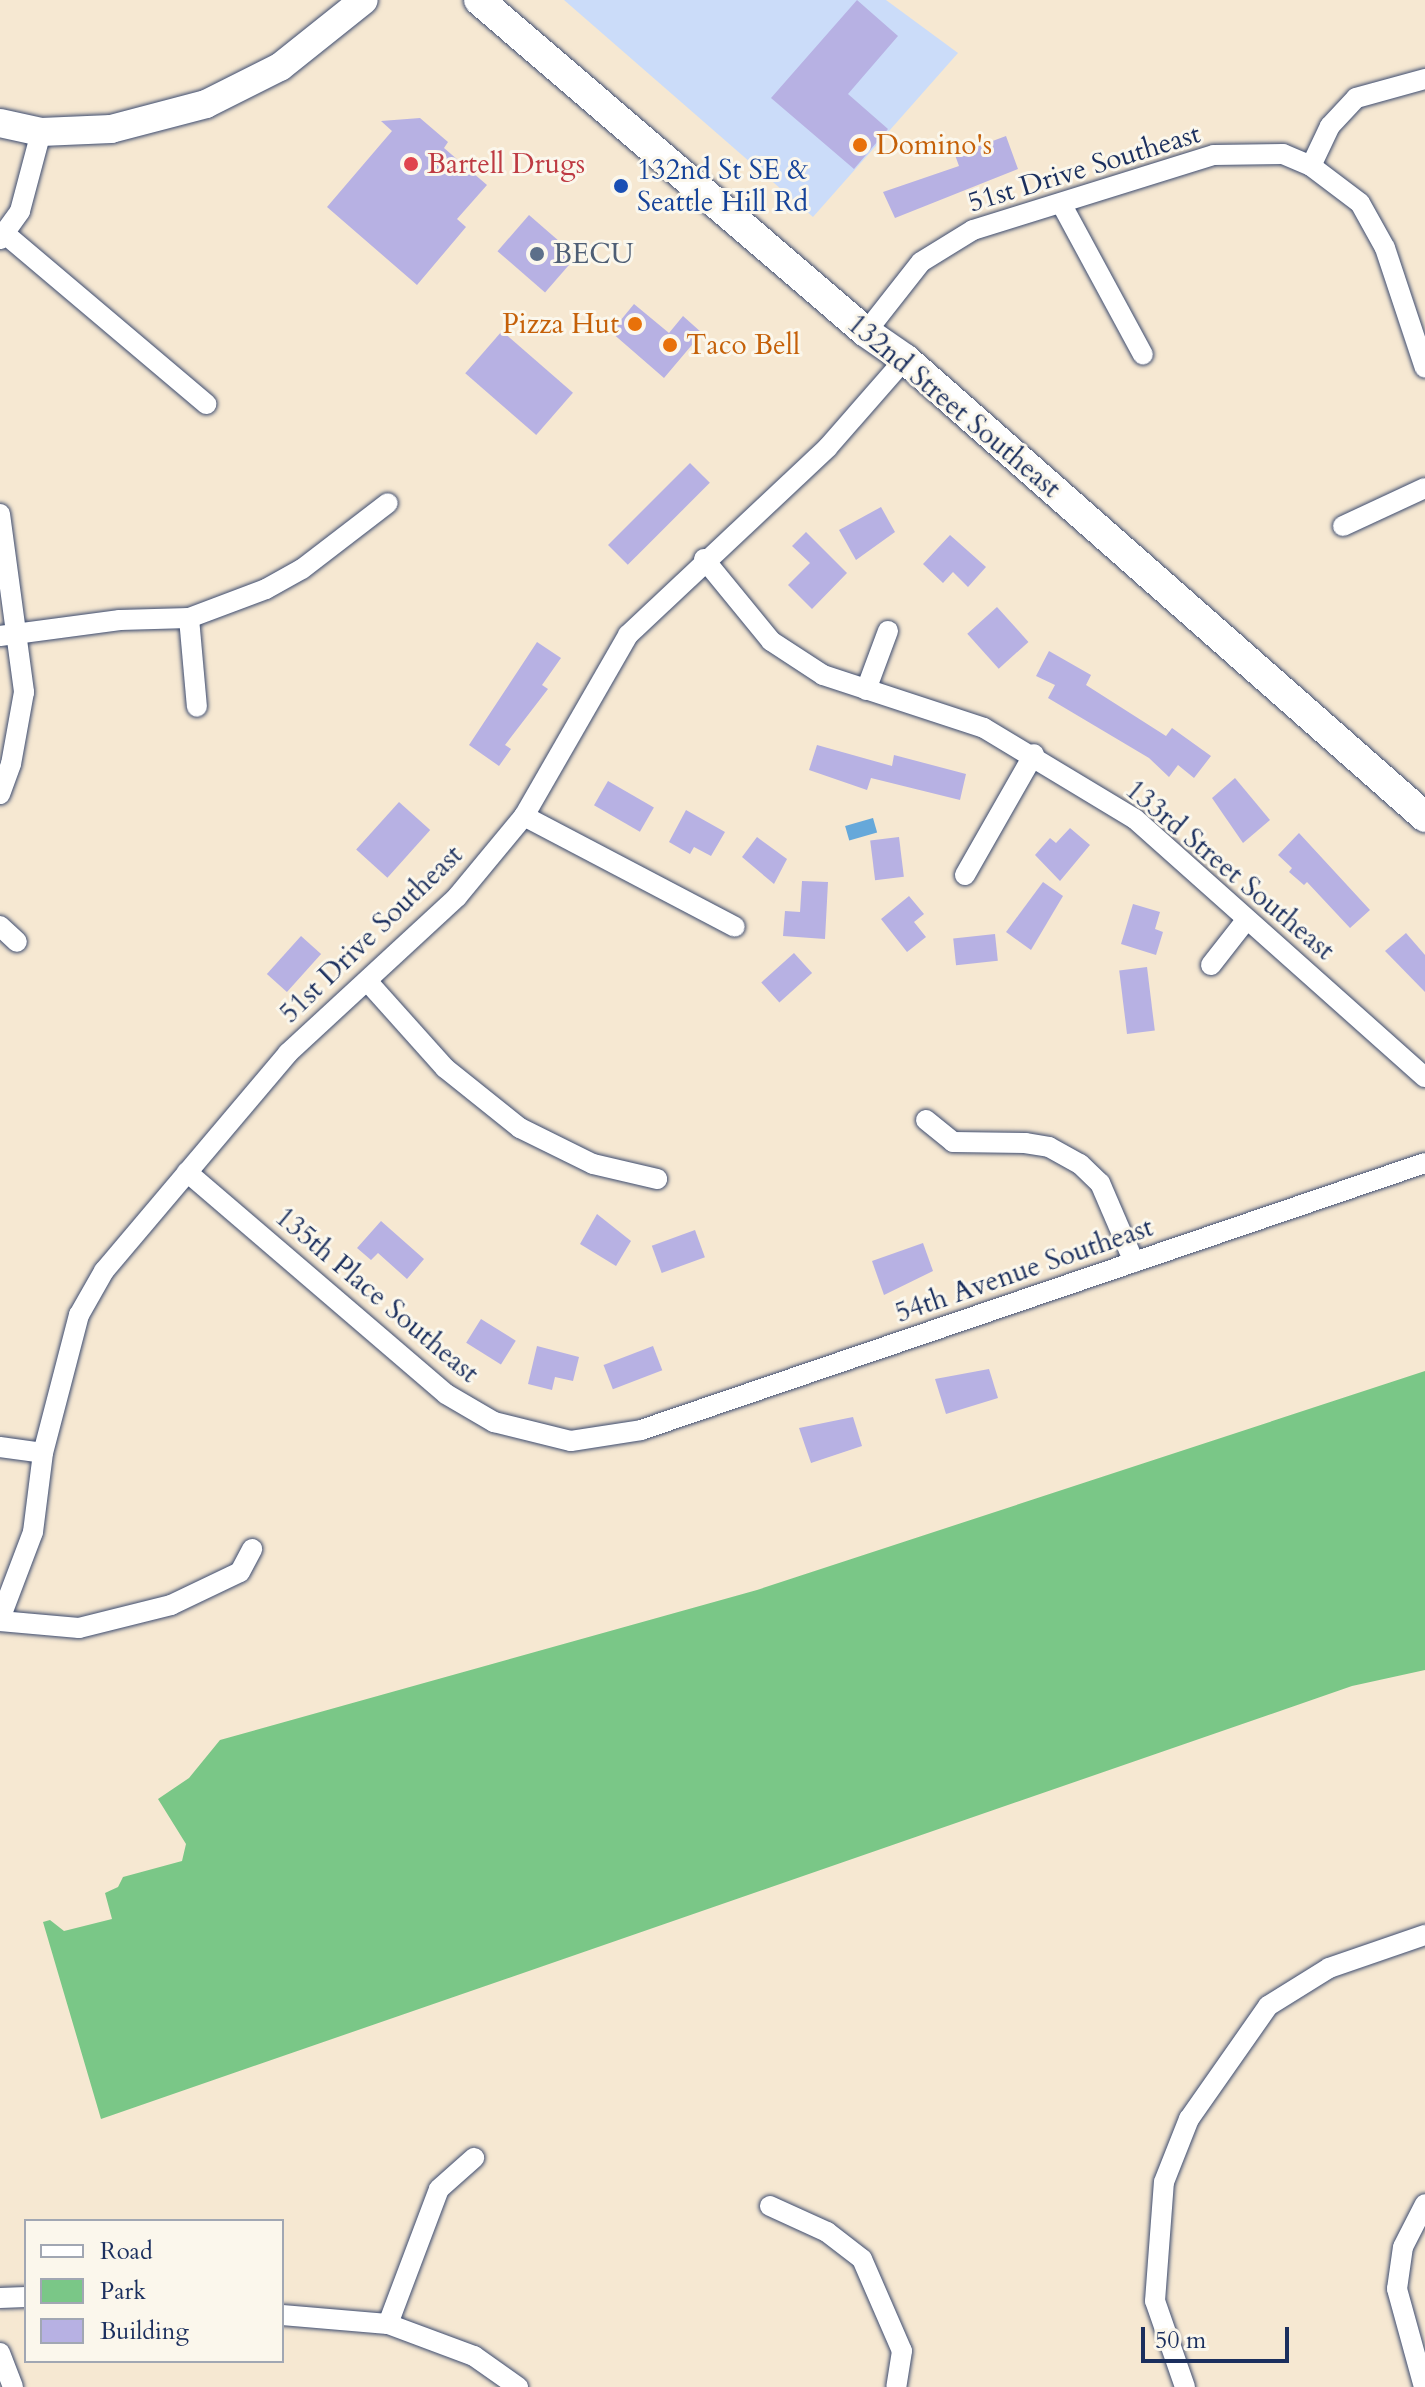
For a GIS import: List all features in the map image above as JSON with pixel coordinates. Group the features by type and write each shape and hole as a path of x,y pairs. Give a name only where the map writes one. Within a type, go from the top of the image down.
{"main road":[{"path":"0,123 41,132 111,129 227,96 280,67 364,0"},
{"name":"132nd Street Southeast","path":"479,0 866,332 905,359 1425,817"}],"street":[{"path":"1311,166 1330,126 1356,98 1425,79"},
{"path":"41,132 20,211 2,236 206,404"},
{"name":"51st Drive Southeast","path":"866,332 921,262 973,230 1062,205 1214,155 1283,154 1311,166 1360,203 1385,248 1425,368"},
{"path":"1062,205 1143,355"},
{"name":"51st Drive Southeast","path":"0,1620 33,1532 43,1453 79,1315 104,1271 288,1053 369,983 457,897 524,816 628,635 704,559 828,447 905,359"},
{"path":"1343,526 1425,488"},
{"path":"9,636 120,620 189,618 266,589 302,569 388,503"},
{"path":"0,514 9,636 24,692 11,764 0,794"},
{"name":"133rd Street Southeast","path":"704,559 771,641 823,675 984,728 1034,754 1135,819 1425,1077"},
{"path":"189,618 197,707"},
{"path":"866,690 888,631"},
{"path":"965,875 1034,754"},
{"path":"524,816 735,927"},
{"path":"1211,965 1247,919"},
{"path":"0,926 17,942"},
{"path":"369,983 445,1068 520,1128 593,1164 657,1179"},
{"path":"926,1120 953,1142 1025,1143 1049,1147 1080,1164 1100,1183 1134,1262"},
{"name":"54th Avenue Southeast","path":"641,1430 1425,1163"},
{"name":"135th Place Southeast","path":"187,1172 446,1394 494,1422 571,1441 641,1430"},
{"path":"0,1447 43,1453"},
{"path":"0,1620 79,1628 171,1605 240,1572 252,1549"},
{"path":"1185,2387 1155,2301 1164,2182 1189,2119 1268,2006 1329,1968 1425,1935"},
{"path":"388,2324 439,2189 474,2158"},
{"path":"1424,2387 1397,2289 1401,2262 1425,2204"},
{"path":"770,2206 827,2232 862,2259 902,2351 896,2387"},
{"path":"0,2298 24,2297"},
{"path":"284,2315 388,2324 474,2356 518,2387"},
{"path":"0,2353 13,2387"}],"shaded area":[{"path":"564,0 886,0 958,53 813,217"}],"green space":[{"path":"1425,1371 1425,1670 1352,1686 101,2119 43,1922 50,1920 64,1931 112,1919 105,1893 118,1887 123,1877 182,1861 186,1844 158,1799 189,1778 220,1740 757,1590"}],"water":[{"path":"873,818 877,832 849,840 845,826"}],"building":[{"path":"857,0 898,36 848,94 888,129 854,169 771,98"},
{"path":"420,118 448,142 444,148 487,185 457,219 466,227 417,285 327,207 392,131 381,121"},
{"path":"1006,136 1018,169 895,218 883,192 959,166 955,155"},
{"name":"BECU","path":"529,215 577,256 545,293 498,251"},
{"path":"634,304 669,333 683,316 702,333 664,378 611,332"},
{"path":"502,331 573,393 536,435 465,373"},
{"path":"690,463 710,483 628,565 608,545"},
{"path":"881,507 895,532 856,560 839,530"},
{"path":"806,532 847,573 812,609 788,585 810,563 792,546"},
{"path":"950,535 986,567 968,587 953,572 943,583 923,564"},
{"path":"997,607 1028,642 999,669 967,634"},
{"path":"537,642 561,658 542,685 548,689 505,745 511,749 499,766 469,745"},
{"path":"1049,651 1091,675 1086,685 1166,736 1172,728 1211,756 1194,778 1178,765 1169,777 1149,758 1048,698 1055,685 1036,676"},
{"path":"817,745 892,766 894,755 966,774 960,800 871,778 867,790 809,770"},
{"path":"1235,778 1270,820 1243,843 1212,798"},
{"path":"608,781 654,808 640,832 594,805"},
{"path":"399,802 430,830 387,878 356,850"},
{"path":"686,810 725,832 711,856 694,847 690,854 669,842"},
{"path":"1070,828 1090,845 1060,881 1035,855 1050,838 1056,843"},
{"path":"1299,833 1370,910 1350,928 1307,882 1304,885 1289,872 1292,868 1278,855"},
{"path":"757,837 787,859 774,884 742,857"},
{"path":"899,837 904,877 875,880 870,841"},
{"path":"802,881 828,882 825,939 783,936 785,911 800,912"},
{"path":"1043,882 1063,896 1031,950 1006,932"},
{"path":"909,896 924,914 914,922 926,937 907,952 881,919"},
{"path":"1133,904 1160,912 1155,929 1163,932 1156,955 1121,944"},
{"path":"1406,933 1425,955 1425,992 1385,951"},
{"path":"995,934 998,961 956,965 953,938"},
{"path":"301,936 321,954 287,992 267,974"},
{"path":"794,953 812,973 779,1003 761,982"},
{"path":"1147,967 1155,1031 1127,1034 1119,970"},
{"path":"597,1214 631,1241 616,1266 580,1244"},
{"path":"381,1221 424,1259 407,1279 378,1253 371,1260 357,1248"},
{"path":"695,1230 705,1257 662,1273 652,1246"},
{"path":"923,1243 933,1271 884,1295 872,1261"},
{"path":"481,1319 516,1341 501,1364 466,1343"},
{"path":"537,1346 579,1357 573,1381 555,1377 552,1390 528,1384"},
{"path":"653,1346 662,1370 613,1389 604,1365"},
{"path":"989,1369 998,1398 946,1414 935,1379"},
{"path":"853,1417 862,1446 811,1463 799,1428"}],"place":[{"name":"Domino's","path":"860,145"},
{"name":"Bartell Drugs","path":"411,164"},
{"name":"132nd St SE & Seattle Hill Rd","path":"621,186"},
{"name":"BECU","path":"537,254"},
{"name":"Pizza Hut","path":"635,324"},
{"name":"Taco Bell","path":"670,345"}]}
